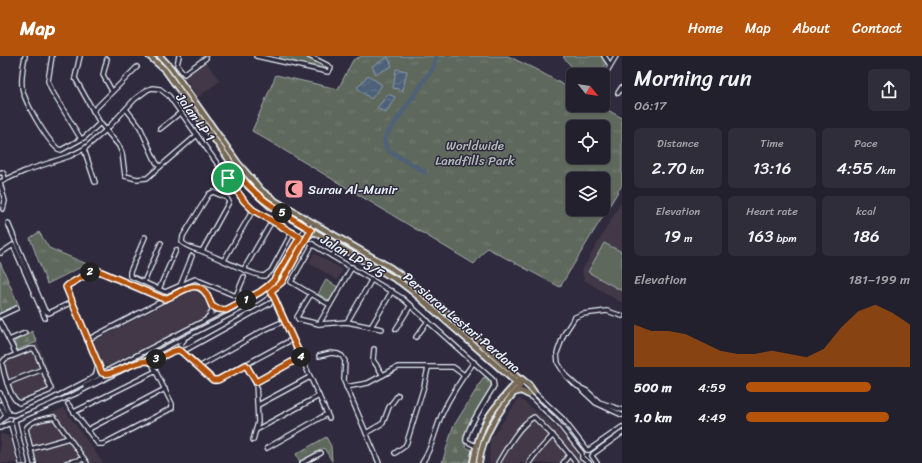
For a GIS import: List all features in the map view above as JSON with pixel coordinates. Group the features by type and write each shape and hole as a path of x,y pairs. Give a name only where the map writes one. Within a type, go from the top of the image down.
{"main road":[{"name":"Persiaran Lestari Perdana","path":"149,56 165,70 247,186 260,198 270,206 382,271 413,292 505,373 519,382"},
{"name":"Persiaran Lestari Perdana","path":"160,56 171,68 238,163 262,191 277,202 406,278 441,306 519,382"},
{"path":"233,166 238,163"},
{"path":"306,238 310,229"},
{"path":"506,368 515,373 529,385 532,394"},
{"path":"473,463 476,446 482,428 489,414 511,385 511,382 505,373"},
{"path":"506,392 519,382"},
{"path":"479,463 483,443 487,434 519,382"},
{"path":"513,393 521,391 532,394"}],"street":[{"path":"25,56 22,85 23,96 50,141 58,150 61,150 81,139 100,123"},
{"path":"52,56 48,81 81,139"},
{"path":"80,56 75,78 100,123 115,140 122,153 125,176 137,179 147,178 197,135"},
{"path":"179,56 177,65 184,74 206,58"},
{"path":"256,56 328,72 331,68 309,56"},
{"path":"604,56 610,65"},
{"path":"608,68 616,56"},
{"path":"107,59 103,75 112,91"},
{"path":"93,111 137,67"},
{"path":"618,93 622,87"},
{"name":"Jalan LP 1","path":"0,182 70,156 84,149 106,130 135,99 147,90 156,88 164,91 244,201 253,210 300,237"},
{"path":"126,109 140,128 156,162 160,167"},
{"path":"160,130 180,113"},
{"path":"84,149 95,182"},
{"path":"0,173 3,172 5,180"},
{"path":"228,178 237,172"},
{"path":"0,182 5,201 3,209"},
{"path":"202,251 229,202 227,198 213,192 209,194 184,236 182,242 184,245 202,251 260,276 269,273 292,232"},
{"path":"224,260 253,210"},
{"path":"244,269 272,221"},
{"path":"0,422 8,416 37,405 112,369 260,292 274,280 300,237 310,229 312,222"},
{"path":"8,223 45,311 49,313 72,302"},
{"path":"145,237 130,274 132,277 159,289 167,292 195,279 236,296 244,277"},
{"path":"0,428 76,394 256,301 282,282 306,238"},
{"name":"Jalan LP 3/5","path":"306,238 332,256 392,291 410,305 493,380 495,383 466,436 466,441 476,446"},
{"path":"144,282 160,242"},
{"path":"313,244 291,282 330,305"},
{"path":"1,252 13,245 45,318"},
{"path":"332,256 339,246"},
{"path":"159,289 176,250"},
{"path":"179,286 192,256"},
{"path":"319,324 352,267"},
{"path":"68,404 69,399 83,388 101,378 102,373 84,332 67,286 94,270 120,277 166,299"},
{"path":"347,322 372,279"},
{"path":"179,286 182,291"},
{"path":"88,340 191,286 204,290 212,306 212,312 210,315 198,324"},
{"path":"267,448 328,416 276,300 268,286"},
{"path":"371,327 392,291"},
{"path":"311,294 298,319 319,324 347,322 382,329"},
{"path":"156,295 159,302"},
{"path":"134,363 146,361 152,362 176,350 181,351 276,300"},
{"path":"396,329 410,305"},
{"path":"212,306 218,309 226,310"},
{"path":"0,316 17,308"},
{"path":"622,316 607,311 583,314 575,317 564,334 557,353 558,363 566,376 596,403 622,415"},
{"path":"199,367 284,320"},
{"path":"416,338 428,321"},
{"path":"0,322 16,354"},
{"path":"84,332 92,336 97,335"},
{"path":"10,340 25,333"},
{"path":"171,352 193,333"},
{"path":"90,346 92,339 97,335"},
{"path":"181,342 179,348 181,351 215,381 293,339"},
{"path":"34,349 50,386 49,391 21,403 18,403 15,400 2,365 5,359 16,354 34,349"},
{"path":"374,349 373,360 383,376"},
{"path":"319,356 331,353 338,354 342,356 345,361 343,373 346,387 379,463"},
{"path":"256,382 301,357"},
{"path":"61,401 68,404 98,444 101,445 172,408 172,404 152,362"},
{"path":"422,463 429,451 442,414 464,375 474,362"},
{"path":"98,365 106,369 112,369"},
{"path":"92,378 96,374 98,365"},
{"path":"246,365 256,382 258,405 256,430 253,440"},
{"path":"102,373 107,375 128,367"},
{"path":"346,387 368,383 398,367 453,367 464,375"},
{"path":"8,383 43,368"},
{"path":"395,453 405,446 407,442 428,368"},
{"path":"74,412 156,371"},
{"path":"258,405 310,377"},
{"name":"Persiaran Lestari Perdana","path":"519,382 563,419 588,450"},
{"path":"87,430 164,389"},
{"path":"582,390 587,391 599,402 622,410"},
{"path":"0,393 8,416 5,422 9,425 21,463"},
{"name":"Persiaran Lestari Perdana","path":"532,394 558,423 582,454"},
{"path":"366,433 383,423 389,407 398,395"},
{"path":"256,430 318,396"},
{"path":"34,398 37,405"},
{"path":"0,404 8,416 15,420 25,463"},
{"path":"34,463 26,429 27,426 31,423 54,417 87,463"},
{"path":"498,463 511,441 532,417 553,435 576,463"},
{"path":"622,427 582,454 582,458 586,462 590,460 592,455 622,433"},
{"path":"529,463 553,435"},
{"path":"31,449 69,438"},
{"path":"588,450 597,463"},
{"path":"302,463 321,453"},
{"path":"563,463 570,454"},
{"path":"66,463 84,459"}],"shaded area":[{"path":"206,62 220,81 198,97 184,77"},
{"path":"622,201 622,303 584,280 582,270"},
{"path":"314,253 343,270 337,280 309,263"},
{"path":"192,290 199,291 209,309 208,315 109,366 102,364 93,343 94,341"},
{"path":"38,343 56,391 18,406 10,401 0,367 0,358"},
{"path":"519,398 549,421 572,444 584,463 489,463 490,440"},
{"path":"64,408 103,463 32,463 23,424"},
{"path":"3,434 10,437 17,463 0,463 0,435"}],"green space":[{"path":"280,56 305,56 328,68 324,70 279,59"},
{"name":"Worldwide Landfills Park","path":"362,56 508,56 566,86 566,112 610,111 622,118 622,185 610,205 610,172 566,172 566,216 603,216 560,287 487,248 474,264 252,131 276,75 338,89 353,60"},
{"path":"602,56 606,63 603,68 573,68 563,57"},
{"path":"39,232 49,248 87,264 47,284 30,238"},
{"path":"604,243 622,252 622,291 588,272"},
{"path":"0,262 19,306 0,314"},
{"path":"326,280 338,287 330,301 318,294"},
{"path":"32,331 37,342 17,350 14,342"},
{"path":"484,377 491,383 491,390 463,439 466,447 472,450 469,463 442,463 453,427"},
{"path":"326,437 331,446 332,461 324,448 300,462 296,454"}],"water":[{"path":"388,57 392,66 376,74 372,66"},
{"path":"396,69 407,71 403,90 393,88"},
{"path":"368,75 382,85 371,99 357,88"},
{"path":"388,94 395,97 386,113 377,108"}],"waterway":[{"path":"425,172 389,151 385,145 385,138 433,68 436,56"}],"place":[{"name":"Surau Al-Munir","path":"294,189"}],"route":[{"path":"237,172 247,186 270,206 311,230 282,282 271,291 301,357 256,382 246,365 215,381 178,350 152,362 146,361 134,363 128,367 104,375 93,354 66,287 94,270 164,299 191,286 198,287 204,290 212,306 222,310 226,310 243,302 260,292 274,280 300,237 253,210 236,191 228,178 237,172"}]}
